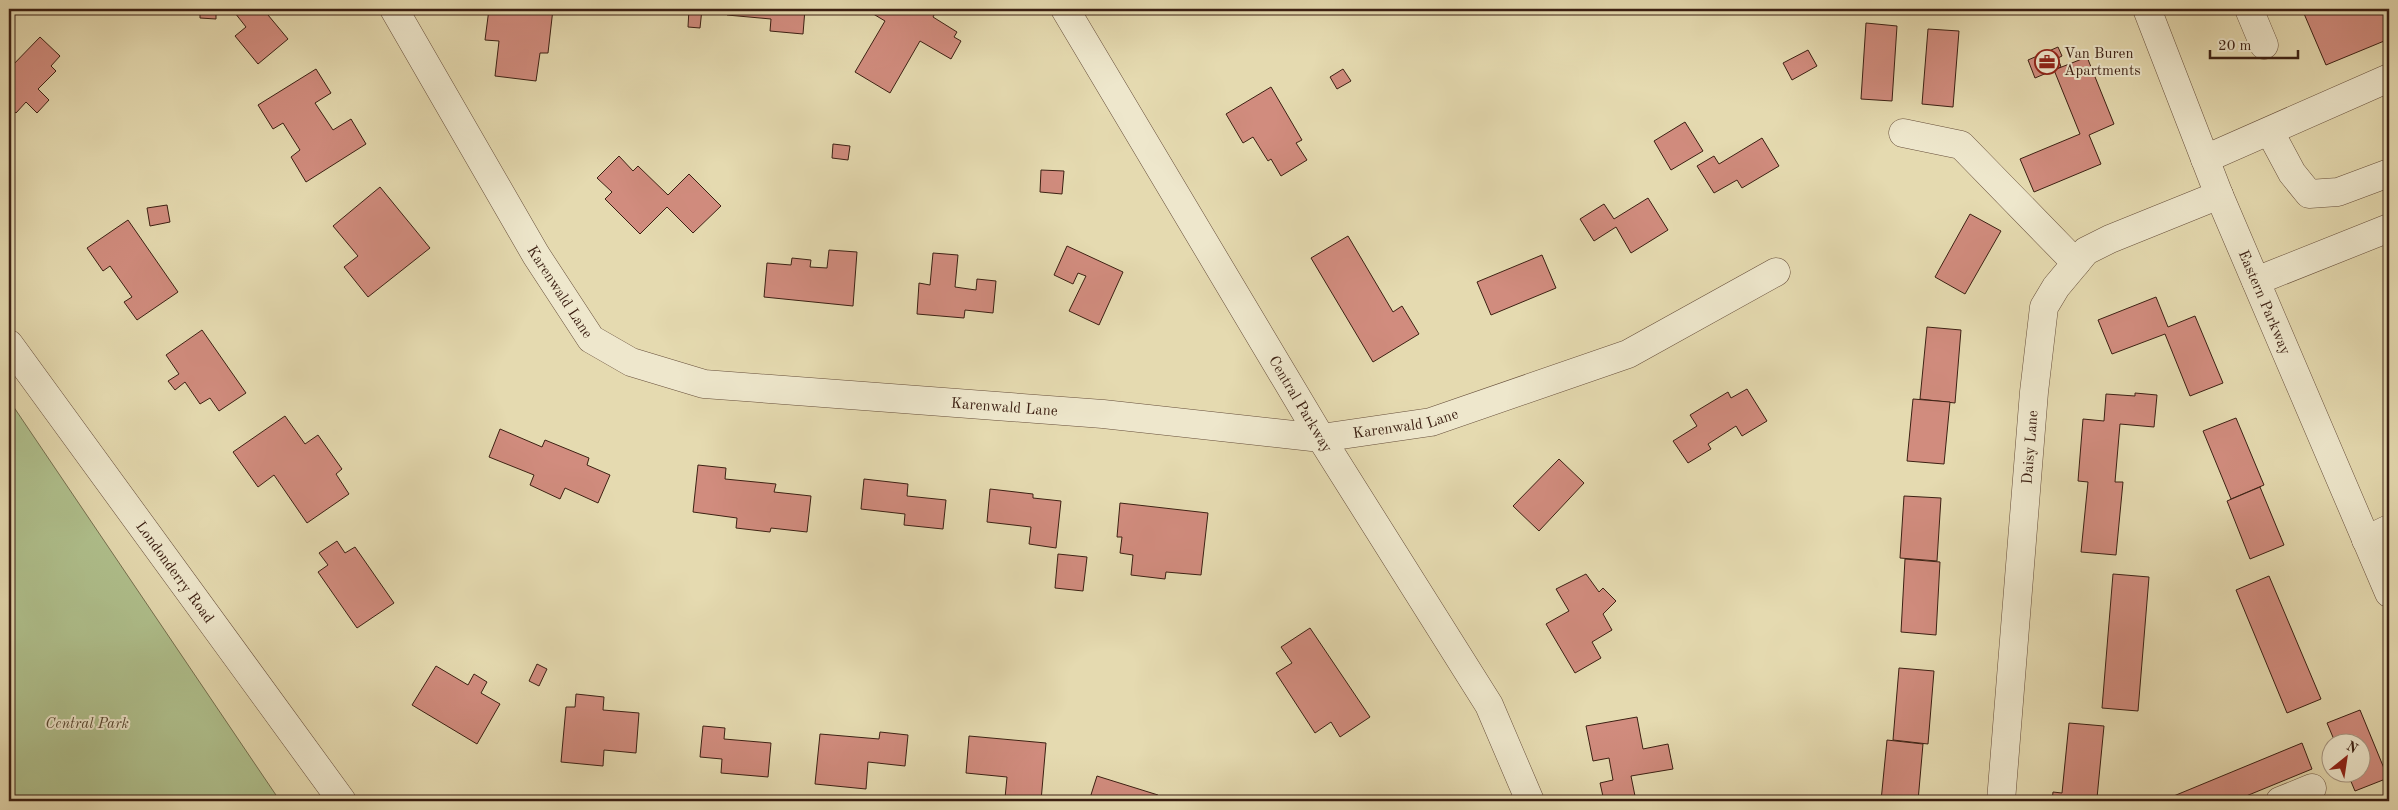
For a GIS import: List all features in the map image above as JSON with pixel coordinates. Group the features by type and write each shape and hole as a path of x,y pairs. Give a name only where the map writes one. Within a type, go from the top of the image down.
{"street":[{"name":"Karenwald Lane","path":"394,9 536,256 591,339 632,362 704,384 1103,414 1322,438 1431,422 1628,354 1776,272"},
{"name":"Central Parkway","path":"1065,9 1322,438 1489,705 1530,801"},
{"name":"Eastern Parkway","path":"2147,9 2219,195 2256,281 2378,534 2389,593"},
{"path":"2249,9 2264,45"},
{"path":"2205,159 2389,78"},
{"path":"2270,132 2292,173 2309,194 2338,192 2389,173"},
{"path":"1903,133 1961,145 2076,263"},
{"name":"Daisy Lane","path":"2001,801 2044,307 2056,287 2086,251 2110,239 2219,195"},
{"path":"2256,281 2389,229"},
{"name":"Londonderry Road","path":"9,344 342,801"},
{"path":"2280,801 2312,788"}],"green space":[{"name":"Central Park","path":"9,400 280,801 9,801"}],"building":[{"path":"157,9 263,9 288,39 258,64 235,36 246,27 235,13 216,12 216,19 200,18 200,11"},
{"path":"489,9 553,9 548,53 540,53 536,81 495,76 499,41 485,40"},
{"path":"689,9 702,9 700,28 688,27"},
{"path":"728,9 805,9 803,34 770,31 771,19 727,15"},
{"path":"865,9 928,9 935,13 933,17 957,32 954,37 961,41 951,59 920,41 890,93 855,72 885,21"},
{"path":"2302,9 2389,9 2389,39 2326,65"},
{"path":"1866,23 1897,26 1892,101 1861,99"},
{"path":"1928,29 1959,31 1953,107 1922,104"},
{"path":"40,37 60,56 51,66 56,71 38,89 49,100 37,113 26,102 16,113 10,108 9,110 9,69"},
{"path":"2058,47 2062,56 2058,58 2061,67 2035,78 2028,60"},
{"path":"1808,50 1817,66 1792,80 1783,63"},
{"path":"2087,57 2114,124 2089,135 2101,164 2034,192 2020,159 2080,134 2054,70"},
{"path":"316,69 331,93 315,103 333,130 351,119 366,144 306,182 291,157 300,150 283,123 273,129 258,105"},
{"path":"1343,69 1351,81 1337,89 1330,77"},
{"path":"1271,87 1302,140 1296,143 1307,160 1281,176 1271,159 1268,161 1253,137 1243,143 1226,114"},
{"path":"1685,122 1703,151 1671,170 1654,141"},
{"path":"1762,138 1779,166 1742,188 1737,180 1714,193 1697,166 1714,156 1719,164"},
{"path":"833,144 850,146 848,160 832,158"},
{"path":"619,156 633,171 638,166 668,195 689,174 721,206 693,233 667,207 640,234 605,199 612,192 597,178"},
{"path":"1041,170 1064,171 1062,194 1040,192"},
{"path":"380,187 430,248 368,297 344,267 358,256 333,226"},
{"path":"1648,198 1668,230 1631,253 1616,227 1594,241 1580,219 1604,204 1614,219"},
{"path":"167,205 170,222 150,226 147,208"},
{"path":"1970,214 2001,231 1965,294 1935,277"},
{"path":"128,220 178,292 137,320 124,302 132,297 110,266 103,271 87,248"},
{"path":"1348,236 1393,312 1402,306 1419,334 1373,362 1311,258"},
{"path":"1067,246 1123,272 1099,325 1069,311 1086,276 1078,273 1073,284 1054,275"},
{"path":"829,250 857,252 853,306 764,297 767,263 791,265 792,258 811,260 810,267 827,268"},
{"path":"933,253 958,255 955,287 976,290 977,279 996,281 993,313 965,310 964,318 917,314 919,283 930,285"},
{"path":"1542,255 1556,288 1491,315 1477,282"},
{"path":"2156,297 2168,327 2195,316 2223,383 2190,396 2165,334 2112,354 2098,320"},
{"path":"1927,327 1961,330 1955,403 1920,399"},
{"path":"202,330 246,393 219,411 210,398 200,404 185,382 175,390 168,381 179,374 166,355"},
{"path":"1747,389 1767,421 1742,436 1736,426 1708,444 1711,449 1688,463 1673,441 1697,426 1690,415 1728,392 1731,398"},
{"path":"2135,393 2157,395 2154,427 2120,424 2115,482 2123,482 2116,555 2081,552 2088,482 2078,481 2083,419 2104,421 2106,394 2135,396"},
{"path":"1913,399 1950,402 1944,464 1907,461"},
{"path":"285,416 305,444 318,435 342,469 336,474 349,494 307,523 274,475 258,487 233,452"},
{"path":"2236,418 2264,485 2231,499 2203,431"},
{"path":"500,429 542,447 545,440 589,458 587,465 610,475 598,503 565,488 560,499 530,485 534,475 489,457"},
{"path":"1559,459 1584,483 1539,531 1513,506"},
{"path":"698,465 726,468 725,479 776,484 774,492 811,496 807,532 771,528 770,532 736,528 737,518 693,512"},
{"path":"864,479 908,484 907,496 946,500 943,529 904,525 905,514 861,509"},
{"path":"2260,487 2284,545 2250,559 2227,501"},
{"path":"990,489 1033,494 1033,498 1061,501 1056,548 1029,544 1031,527 987,522"},
{"path":"1904,496 1941,498 1937,561 1900,558"},
{"path":"1120,503 1208,513 1201,575 1166,572 1165,579 1131,575 1133,555 1120,553 1122,537 1117,537"},
{"path":"337,541 345,553 355,547 394,603 357,628 318,572 328,565 319,553"},
{"path":"1058,554 1087,557 1083,591 1055,588"},
{"path":"1905,559 1940,562 1936,635 1901,632"},
{"path":"1586,574 1599,592 1603,588 1616,601 1603,614 1612,630 1592,642 1601,658 1575,673 1546,624 1569,611 1556,589"},
{"path":"2113,574 2149,577 2138,711 2102,708"},
{"path":"2269,576 2321,699 2287,713 2236,590"},
{"path":"1310,628 1370,717 1340,737 1331,722 1315,733 1276,673 1292,663 1281,647"},
{"path":"537,664 547,669 539,686 529,681"},
{"path":"436,666 468,685 474,674 487,682 481,693 500,704 477,744 412,705"},
{"path":"1899,668 1934,671 1928,744 1893,740"},
{"path":"576,694 604,697 603,710 639,713 636,753 604,750 603,766 561,762 566,707 575,707"},
{"path":"2360,710 2369,732 2331,732 2327,723"},
{"path":"1637,717 1643,749 1668,744 1673,769 1631,776 1636,801 1604,801 1600,783 1613,780 1609,758 1593,761 1586,726"},
{"path":"2069,723 2104,726 2097,798 2090,798 2090,801 2052,801 2053,792 2062,793"},
{"path":"703,726 725,728 724,739 771,743 768,777 721,773 722,759 700,757"},
{"path":"880,732 908,735 905,766 868,762 866,789 815,784 820,734 879,739"},
{"path":"2370,734 2388,778 2355,791 2351,782 2370,782"},
{"path":"969,736 1046,743 1041,801 1005,798 1007,777 966,773"},
{"path":"1887,740 1923,744 1918,801 1881,801"},
{"path":"2302,743 2312,769 2234,801 2164,800"},
{"path":"1097,776 1158,795 1156,801 1089,801"}],"place":[{"name":"Van Buren Apartments","path":"2047,62"}]}
